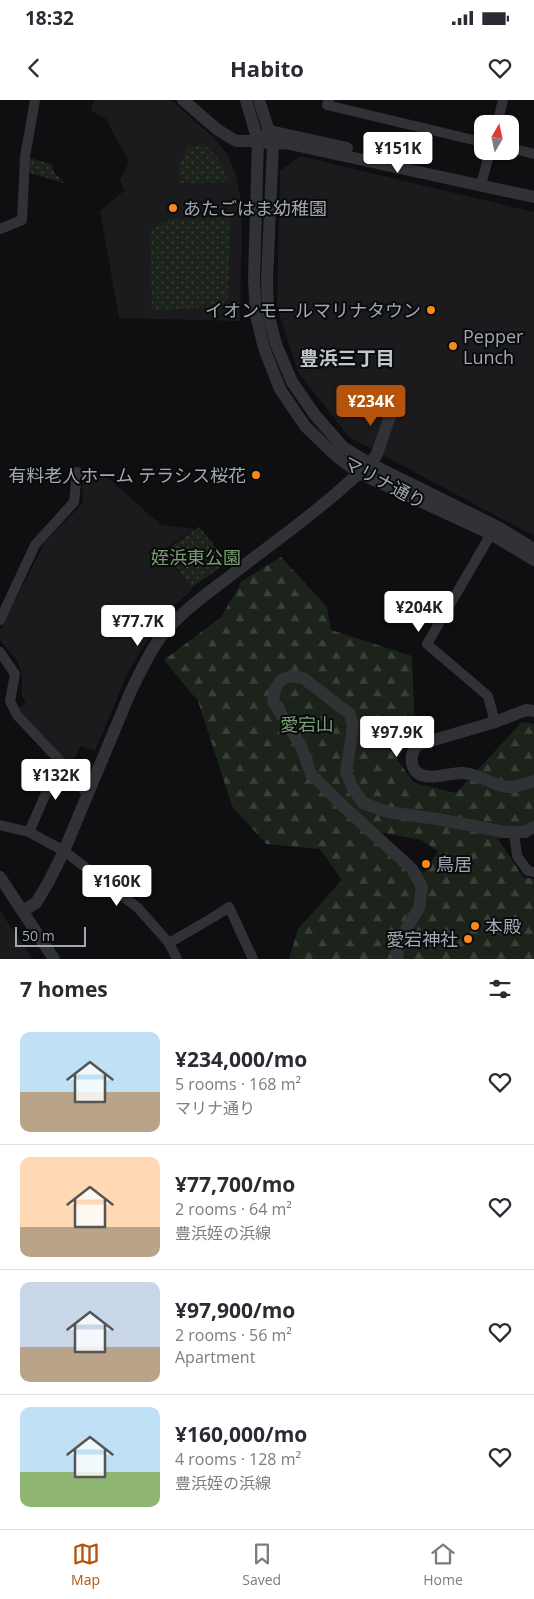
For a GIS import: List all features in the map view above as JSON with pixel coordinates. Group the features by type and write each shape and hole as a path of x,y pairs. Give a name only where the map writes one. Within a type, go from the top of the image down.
{"street":[{"path":"0,229 22,220 25,157 35,100"},
{"path":"183,100 218,130 236,140 285,144 534,192"},
{"name":"マリナ通り","path":"246,100 258,141 254,280 256,315 264,348 280,389 305,426 336,456 359,473 491,534 534,560"},
{"name":"マリナ通り","path":"259,100 273,144 267,280 268,312 276,344 292,382 315,415 343,447 369,463 498,527 534,549"},
{"path":"330,100 328,105 474,140"},
{"path":"499,115 503,100"},
{"path":"258,141 270,131 481,182 534,198"},
{"path":"519,150 534,154"},
{"path":"481,182 487,160"},
{"path":"22,911 36,903 48,883 64,851 130,693 158,642 196,602 342,488 376,456 398,391"},
{"path":"0,620 35,546 74,502 76,472"},
{"path":"491,534 427,644 488,696 495,722"},
{"path":"0,652 15,674 10,701 17,715 60,761 88,795"},
{"path":"398,959 397,952 403,934 419,908 422,887 412,869 311,774 301,746 273,701 275,689 281,680 291,676 303,678 350,714 353,726 346,772 352,787 363,803 388,812 498,831 524,832 534,827"},
{"path":"534,711 526,710 495,722 417,745 411,754 411,761 415,770 425,776 463,773 480,776 493,783 510,787 534,781"},
{"path":"29,832 60,761"},
{"path":"0,825 29,832 64,851 138,908 169,943 177,959"},
{"path":"514,832 517,856 528,871 534,872"},
{"path":"0,877 54,959"},
{"path":"169,943 229,907 254,959"}],"shaded area":[{"name":"あたごはま幼稚園","path":"94,100 171,100 214,138 228,155 236,175 242,205 240,321 119,318 100,211 125,190 120,181 129,162 106,119 91,111"},
{"path":"300,156 534,212 534,536 349,437 298,372 277,307 280,171"},
{"path":"92,473 105,475 161,525 195,529 163,550 192,590 169,610 152,632 129,670 95,751 81,746 71,766 19,709 26,702 22,696 22,675 18,662 0,640 0,630 45,542 83,503 82,483"},
{"path":"0,911 33,959 0,959"}],"green space":[{"path":"189,146 206,146 219,159 229,182 180,183 179,165"},
{"path":"29,158 52,164 53,171 64,183 27,172"},
{"path":"230,217 228,297 222,306 152,311 150,232 167,220"},
{"name":"姪浜東公園","path":"199,527 228,562 191,588 165,551"},
{"name":"愛宕山","path":"281,557 327,607 331,630 412,656 415,733 397,759 414,783 456,793 522,722 534,724 534,826 498,839 523,877 534,879 534,959 289,959 298,929 342,880 320,849 266,844 232,806 198,701 164,660 221,617 242,581","holes":["379,832 421,840 438,851 424,873"]}],"place":[{"name":"あたごはま幼稚園","path":"173,208"},
{"name":"イオンモールマリナタウン","path":"431,310"},
{"name":"Pepper Lunch","path":"453,346"},
{"name":"有料老人ホーム テラシス桜花","path":"256,475"},
{"name":"鳥居","path":"426,864"},
{"name":"本殿","path":"475,926"},
{"name":"愛宕神社","path":"468,939"}],"district":[{"name":"豊浜三丁目","path":"347,358"}]}
